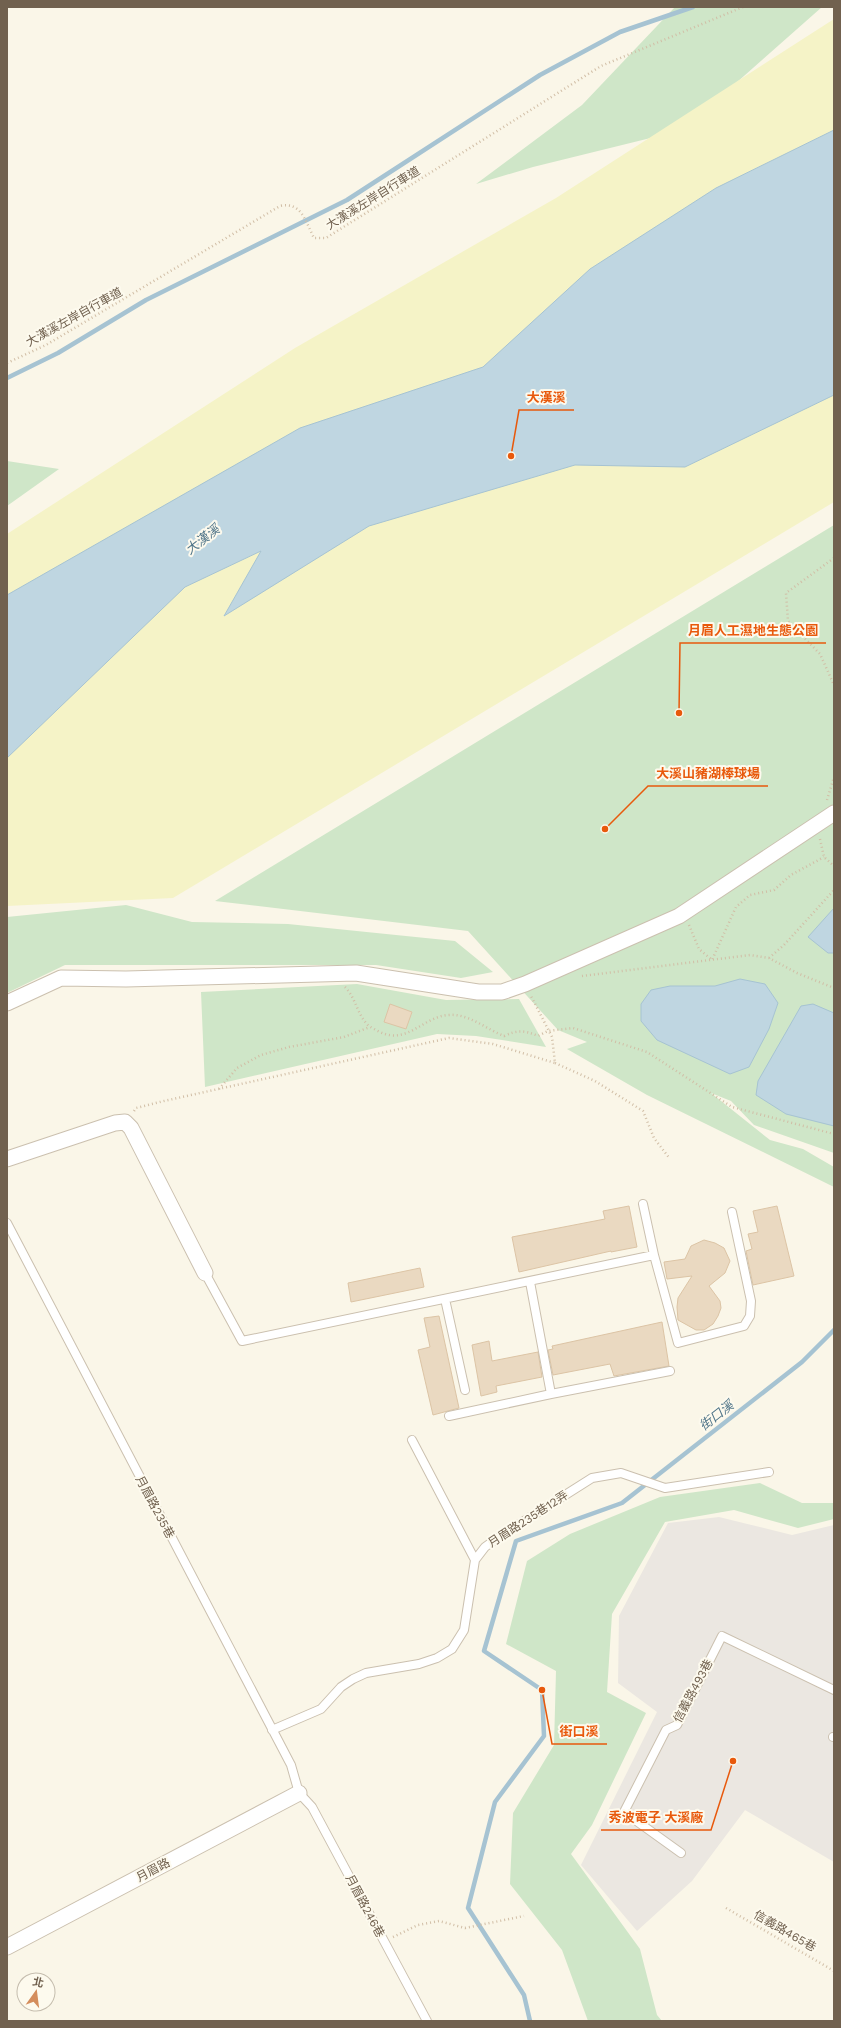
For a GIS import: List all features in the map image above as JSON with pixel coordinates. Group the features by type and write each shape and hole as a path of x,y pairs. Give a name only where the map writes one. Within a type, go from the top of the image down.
{"street":[{"path":"7,1003 61,978 126,979 356,973 478,992 502,992 525,984 685,912 834,813"},
{"path":"7,1159 115,1123 125,1122 131,1128 205,1273"},
{"name":"月眉路","path":"7,1947 299,1793"}],"lane":[{"path":"643,1204 654,1255 678,1343 744,1326 750,1316 751,1301 732,1212"},
{"name":"月眉路235巷","path":"7,1223 291,1765 299,1793"},
{"path":"205,1273 242,1341 654,1255"},
{"path":"530,1282 551,1394"},
{"path":"445,1299 465,1390"},
{"path":"449,1416 551,1394 670,1372"},
{"path":"272,1730 321,1709 340,1687 366,1673 419,1664 437,1658 452,1649 464,1630 475,1560 412,1440"},
{"name":"月眉路235巷12弄","path":"475,1560 485,1547 499,1537 592,1478 621,1473 665,1488 769,1472"},
{"name":"信義路493巷","path":"681,1854 624,1812 666,1730 677,1726 722,1636 834,1690"},
{"name":"月眉路246巷","path":"299,1793 312,1807 427,2021"}],"path":[{"name":"大漢溪左岸自行車道","path":"7,363 46,344 280,206 289,204 298,208 314,238 326,238 601,66 743,7"},
{"path":"834,558 786,593 788,621 820,654 834,685"},
{"path":"834,777 834,784"},
{"path":"818,824 824,857 834,866"},
{"path":"712,960 736,907 750,895 774,890 791,875 824,857"},
{"path":"768,958 784,945 834,890"},
{"path":"685,912 698,949 712,960"},
{"path":"579,977 750,955 768,958 797,973 834,988"},
{"path":"332,974 349,991 357,1011 370,1027 386,1035 400,1036 447,1015 459,1015 504,1036 515,1031 528,1032 538,1036 548,1031 573,1028 648,1052 732,1107 834,1134"},
{"path":"525,984 552,1037 555,1063"},
{"path":"219,1090 237,1068 261,1055 289,1047 344,1037 370,1027"},
{"path":"125,1122 136,1108 449,1038 493,1044 520,1051 555,1063 595,1081 643,1111 654,1138 670,1159"},
{"name":"信義路465巷","path":"726,1908 834,1971"},
{"path":"384,1941 418,1925 439,1921 465,1928 524,1916"}],"shaded area":[{"path":"719,1517 792,1535 834,1525 834,1862 745,1810 692,1881 637,1931 581,1865 657,1712 618,1683 619,1616 668,1523"}],"green space":[{"path":"675,7 822,7 683,130 533,167 476,184 582,105"},
{"path":"7,461 59,469 7,506"},
{"path":"834,525 834,1153 754,1125 731,1101 711,1093 770,1140 803,1149 834,1167 834,1187 647,1095 567,1049 587,1042 558,1030 468,931 215,901"},
{"path":"126,905 192,922 288,924 455,941 493,972 461,978 376,965 65,965 7,993 7,917"},
{"path":"357,984 446,1000 519,999 546,1047 476,1036 437,1034 205,1087 201,992"},
{"path":"760,1483 802,1503 834,1503 834,1519 798,1528 734,1510 665,1522 612,1614 607,1692 646,1713 592,1825 571,1854 640,1949 657,2015 662,2021 588,2021 562,1950 510,1884 513,1813 554,1745 556,1671 506,1644 527,1561 570,1534 660,1497"}],"sand":[{"path":"834,19 834,502 173,898 7,906 7,534 295,348 556,198"}],"water":[{"path":"834,130 834,395 685,467 575,465 369,526 224,616 261,551 185,587 7,758 7,595 300,428 483,367 590,269 716,188"},
{"path":"834,908 834,953 828,953 808,937"},
{"path":"740,979 765,984 778,1003 769,1029 749,1067 730,1074 657,1040 641,1021 641,1004 651,990 670,986 715,986"},
{"path":"813,1004 834,1013 834,1126 786,1114 756,1095 758,1081 801,1006"}],"building":[{"path":"390,1004 412,1012 406,1029 384,1022"},
{"path":"629,1206 637,1247 611,1251 519,1272 512,1237 605,1219 603,1211"},
{"path":"777,1206 794,1276 753,1285 746,1251 752,1249 748,1234 758,1232 753,1211"},
{"path":"704,1240 715,1243 724,1248 730,1261 725,1273 709,1286 720,1301 721,1308 718,1316 713,1324 704,1330 696,1330 678,1320 677,1307 678,1298 692,1276 667,1279 664,1262 685,1259 691,1246"},
{"path":"420,1268 424,1287 351,1302 348,1283"},
{"path":"439,1316 459,1408 433,1415 418,1350 430,1347 424,1318"},
{"path":"662,1322 669,1366 614,1376 610,1364 553,1375 548,1350 553,1349 552,1346"},
{"path":"489,1341 492,1361 538,1352 542,1377 496,1386 497,1392 481,1396 472,1345"}],"waterway":[{"path":"7,378 58,353 146,300 347,200 540,75 620,32 693,7"},
{"name":"街口溪","path":"530,2021 524,1995 468,1908 495,1802 544,1736 542,1690 484,1651 516,1541 622,1503 802,1362 834,1330"}],"place":[{"name":"大漢溪","path":"511,456"},
{"name":"月眉人工濕地生態公園","path":"679,713"},
{"name":"大溪山豬湖棒球場","path":"605,829"},
{"name":"街口溪","path":"542,1690"},
{"name":"秀波電子 大溪廠","path":"733,1761"}]}
